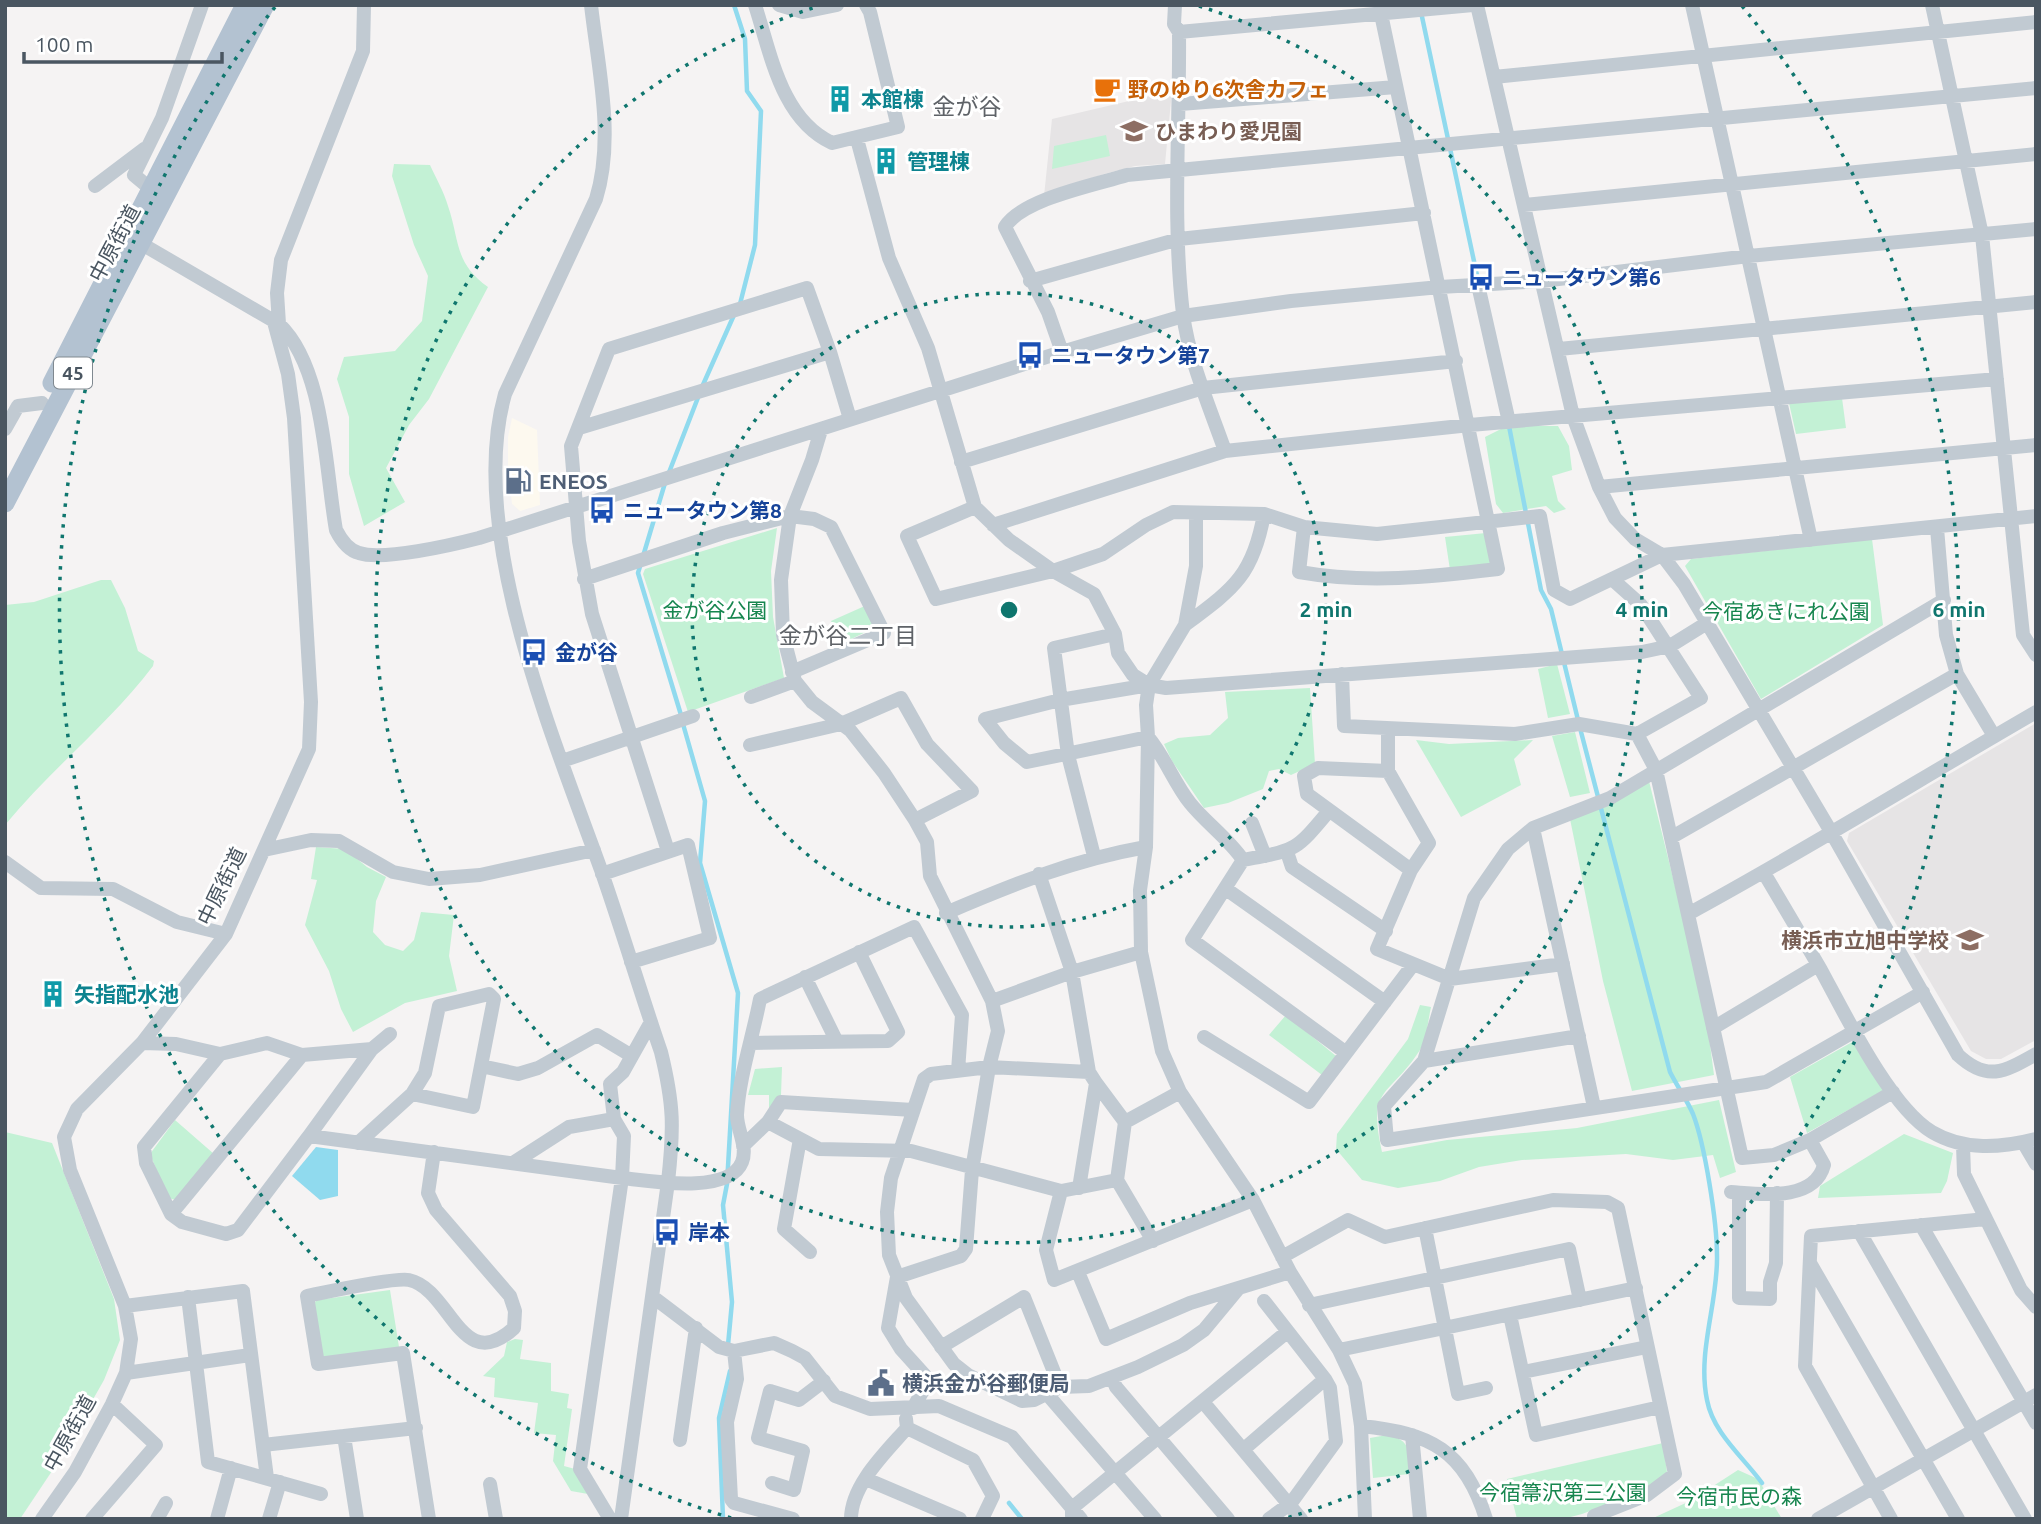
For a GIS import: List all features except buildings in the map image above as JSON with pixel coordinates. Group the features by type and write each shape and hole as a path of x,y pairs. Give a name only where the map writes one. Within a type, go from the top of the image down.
{"main road":[{"name":"中原街道","path":"5,503 134,239 152,190 245,5"},
{"name":"中原街道","path":"5,475 42,403 265,5"}],"street":[{"path":"152,190 134,175 181,69 202,5"},
{"name":"中原街道","path":"42,1519 75,1472 112,1404 126,1373 131,1339 125,1306 69,1170 64,1138 77,1109 107,1074 142,1043 226,934 309,749 311,702 294,418 288,374 276,323 277,293 281,260 363,51 365,5"},
{"path":"590,5 605,133 603,178 596,199 505,394 496,426 499,531 510,594 562,761 651,1022 672,1100 674,1133 621,1519"},
{"path":"755,5 784,95 795,111 832,142 857,139 898,127 866,5"},
{"path":"779,5 803,12 837,5"},
{"path":"1175,5 1174,24 1179,32 1178,170 1183,316 1203,388 1225,451"},
{"path":"1179,32 1381,14 1418,8 1475,5 1573,416 1599,486 1615,518 1635,538 1662,555 1707,623 1830,830 1958,1055 1974,1070 1996,1072 2036,1054"},
{"path":"1692,5 1811,540"},
{"path":"1933,5 1982,235 2011,517 2036,655"},
{"path":"1304,527 1299,572 1337,579 1400,580 1498,569 1491,524 1381,14"},
{"path":"1494,78 2036,22"},
{"path":"1180,104 1396,87"},
{"path":"1062,352 1048,312 1005,227 1011,217 1036,204 1126,175 2036,88"},
{"path":"857,139 889,258 928,348 975,507 993,525 1053,571 1094,594 1115,634 1118,653 1133,675 1149,685"},
{"path":"95,186 124,166 150,143"},
{"path":"1524,205 2036,154"},
{"path":"1030,281 1179,239 1424,213"},
{"path":"134,239 276,323 296,343 305,361 320,426 336,530 346,545 366,554 408,552 457,544 1183,316 1291,301 1440,287 1542,281 1749,256 2036,229"},
{"path":"1478,285 1509,422"},
{"path":"668,851 599,639 584,579 575,508 571,446 609,349 807,288 850,419"},
{"path":"1559,349 2036,302"},
{"path":"579,428 830,352"},
{"path":"961,462 1203,388 1456,361"},
{"path":"993,525 1177,473 1225,451 1469,425 1997,379"},
{"path":"5,429 18,406 42,403"},
{"path":"821,429 790,516 780,607 783,635 794,676 812,702 850,730 884,773 915,820 927,842 930,876 946,913 992,1001 998,1031 989,1067 972,1170 966,1249 961,1256 897,1277"},
{"path":"1599,486 2036,445"},
{"path":"975,507 906,536 936,599 1053,571 1103,554 1146,525 1173,512 1189,509 1264,514 1304,527 1377,534 1491,524 1540,516 1554,590 1570,599 1662,555 2036,516"},
{"path":"1189,509 1196,566 1185,625 1149,685 1146,705 1146,847 1140,890 1141,952 1162,1051 1180,1092 1253,1200 1290,1272 1339,1350 1355,1384 1361,1426 1365,1519"},
{"path":"1185,625 1222,597 1246,572 1258,546 1264,514"},
{"path":"584,579 723,534 790,516 814,519 831,527 884,633 751,696"},
{"path":"1937,528 1946,635 1957,674 1994,736"},
{"path":"1342,674 1344,726 1515,734 1579,724 1637,734 1701,698 1670,646 1641,605 1612,579"},
{"path":"1923,992 1766,1082 1387,1140 1384,1106 1424,1061 1474,898 1508,849 1533,828 1610,798 1944,600"},
{"path":"1148,737 1027,762 1004,743 985,719 1060,701 1149,685 1166,688 1642,652 1670,646 1707,623"},
{"path":"1094,856 1068,755 1054,648 1115,634"},
{"path":"1672,837 1957,674"},
{"path":"750,745 841,724 901,698 928,744 972,791 915,820"},
{"path":"1688,914 1764,873 1830,830 2036,712"},
{"path":"562,761 693,716"},
{"path":"1388,729 1388,771 1429,843 1411,870 1377,950 1450,979 1563,964"},
{"path":"1637,734 1656,770 1742,1158 1774,1154 1810,1140 1893,1092"},
{"path":"1148,737 1162,754 1189,802 1231,843 1243,860"},
{"path":"1388,771 1318,768 1304,776 1307,794 1328,812 1411,870"},
{"path":"1328,812 1300,846 1287,852 1243,860 1192,940 1345,1052"},
{"path":"1252,823 1265,856"},
{"path":"1533,828 1594,1107"},
{"path":"264,850 311,840 339,841 393,872 429,879 480,875 594,850"},
{"path":"602,874 688,845 710,938 631,962"},
{"path":"946,913 1040,874 1094,856 1146,847"},
{"path":"1287,852 1292,867 1386,931"},
{"path":"5,862 41,888 113,888 177,922 226,934"},
{"path":"1764,873 1855,1031 1908,1112 1931,1131 1963,1145 2029,1140 2036,1164"},
{"path":"1040,874 1072,972 1093,1078 1079,1188"},
{"path":"1226,889 1385,1002"},
{"path":"309,1136 622,1178 668,1182 721,1181 734,1175 743,1161 737,1116 760,999 914,927 962,1014 958,1071"},
{"path":"751,1043 888,1041 898,1032 859,951"},
{"path":"992,1001 1072,972 1141,952"},
{"path":"1713,1028 1818,965"},
{"path":"1204,1037 1309,1102 1412,966"},
{"path":"805,976 836,1040"},
{"path":"358,1143 412,1094 425,1073 439,1006 489,994 494,999 473,1107 412,1094"},
{"path":"610,1519 580,1469 622,1178 624,1136 614,1119 610,1084 623,1072 651,1022"},
{"path":"220,1054 144,1147 146,1163 171,1214 181,1222 226,1234 238,1230 372,1049 390,1034"},
{"path":"481,1066 518,1073 538,1068 597,1035 632,1056"},
{"path":"1424,1061 1578,1036"},
{"path":"142,1043 176,1044 220,1054 267,1043 302,1055 372,1049"},
{"path":"171,1214 302,1055"},
{"path":"1153,1241 1117,1180 1125,1122 1093,1078 989,1067 931,1074 924,1079 898,1152 887,1212 889,1255 906,1298 954,1364 968,1375 1022,1401 1034,1400 1054,1391 1089,1386 1183,1345 1205,1329 1248,1287"},
{"path":"1125,1122 1180,1092"},
{"path":"743,1146 768,1122 781,1102 913,1110"},
{"path":"513,1163 569,1127 614,1119"},
{"path":"768,1122 819,1149 911,1151 972,1170 1061,1191 1117,1180"},
{"path":"800,1139 784,1229 810,1252"},
{"path":"1777,1192 1776,1264 1770,1282 1770,1299 1739,1298 1735,1192 1777,1192 1796,1193 1812,1184 1822,1173 1824,1165 1810,1140"},
{"path":"1963,1145 1964,1174 2021,1290 2036,1307"},
{"path":"429,1519 403,1353 318,1364 307,1296 407,1280 424,1286 466,1335 485,1344 501,1340 514,1328 510,1296 436,1210 428,1193 435,1152"},
{"path":"1061,1191 1046,1250 1054,1280 1253,1200"},
{"path":"1282,1257 1348,1220 1385,1237 1553,1200 1607,1202 1618,1208 1675,1474 1647,1495 1594,1516"},
{"path":"1891,1519 1805,1366 1811,1236 1986,1220"},
{"path":"1922,1224 2030,1398 2036,1423"},
{"path":"1425,1228 1458,1394 1486,1388"},
{"path":"1858,1231 2025,1519"},
{"path":"1309,1305 1569,1249 1580,1300"},
{"path":"1810,1263 1958,1519"},
{"path":"1078,1272 1106,1339 1190,1303 1290,1272"},
{"path":"851,1519 855,1497 907,1428 910,1408 929,1380 901,1349 888,1328 897,1277"},
{"path":"1339,1350 1636,1289"},
{"path":"125,1306 243,1291 264,1445 274,1480 269,1519"},
{"path":"188,1297 208,1462 321,1494"},
{"path":"653,1297 719,1347 734,1351 774,1343 805,1358 835,1396 870,1409 939,1406 1012,1437 1075,1515 1116,1473 1287,1332"},
{"path":"941,1347 1024,1297 1054,1391 1116,1473 1155,1519"},
{"path":"1264,1301 1331,1388 1336,1441 1291,1503 1269,1519"},
{"path":"1510,1314 1536,1435 1660,1407"},
{"path":"680,1440 696,1328"},
{"path":"1523,1372 1647,1347"},
{"path":"734,1351 737,1379 727,1422 731,1499 734,1503 793,1519"},
{"path":"126,1373 250,1355"},
{"path":"1112,1378 1116,1387 1228,1519"},
{"path":"1244,1449 1325,1379"},
{"path":"772,1483 794,1490 803,1451 758,1438 770,1391 799,1400 824,1381"},
{"path":"1820,1514 1851,1500 2030,1398"},
{"path":"1204,1403 1291,1503 1301,1519"},
{"path":"92,1519 156,1445 112,1404"},
{"path":"1361,1426 1412,1435 1433,1442 1457,1459 1479,1494 1486,1519"},
{"path":"264,1445 416,1428"},
{"path":"907,1428 973,1460 993,1496 982,1519"},
{"path":"1412,1435 1420,1519"},
{"path":"344,1436 357,1519"},
{"path":"217,1519 231,1468"},
{"path":"866,1479 960,1519"},
{"path":"490,1484 496,1519"},
{"path":"157,1519 166,1503"}],"shaded area":[{"path":"1172,91 1165,164 1135,166 1104,174 1044,196 1052,119"},
{"path":"512,418 537,430 540,505 520,511 512,504 508,465 508,437"},
{"name":"横浜市立旭中学校","path":"2036,723 2036,1040 2001,1059 1986,1059 1971,1051 1847,841 1849,833"}],"green space":[{"path":"1106,135 1110,156 1052,169 1054,146"},
{"path":"394,164 430,165 446,201 464,260 477,278 488,287 429,399 409,425 386,468 405,502 364,526 349,474 349,417 337,379 344,357 395,351 422,321 428,276 414,245 392,176"},
{"path":"1842,398 1846,428 1796,434 1789,403"},
{"path":"1558,426 1569,446 1572,470 1552,476 1558,501 1566,509 1554,513 1546,506 1503,513 1496,504 1485,437 1501,429"},
{"name":"金が谷公園","path":"777,528 771,571 773,617 784,678 688,712 643,574 645,569"},
{"path":"1486,533 1492,565 1450,570 1445,537"},
{"name":"今宿あきにれ公園","path":"1872,539 1883,625 1761,699 1685,566 1691,559"},
{"path":"101,580 111,580 125,608 138,651 154,661 153,666 118,707 5,825 5,605 34,602"},
{"path":"867,605 874,628 841,644 831,621"},
{"path":"1557,664 1570,714 1548,718 1538,669"},
{"path":"1310,688 1315,764 1291,775 1279,769 1269,771 1263,789 1228,803 1204,808 1172,761 1164,744 1178,738 1210,735 1228,718 1225,692"},
{"path":"1575,732 1590,793 1570,797 1552,736"},
{"path":"1416,740 1449,744 1533,740 1514,759 1521,785 1461,817"},
{"path":"1649,781 1705,1007 1714,1075 1632,1091 1603,981 1570,819"},
{"path":"316,847 345,849 367,867 386,877 376,901 373,932 385,945 403,951 414,940 421,912 454,915 449,956 457,991 405,1003 353,1032 341,1009 329,971 305,925 317,880 311,879"},
{"path":"1420,1005 1431,1007 1422,1046 1379,1103 1377,1115 1382,1152 1447,1140 1577,1128 1719,1100 1736,1172 1720,1178 1713,1155 1673,1160 1626,1154 1522,1160 1479,1167 1440,1181 1398,1188 1362,1180 1336,1149 1337,1134 1408,1039"},
{"path":"1286,1015 1336,1056 1322,1075 1269,1035"},
{"path":"1854,1041 1884,1090 1807,1133 1790,1077"},
{"path":"782,1067 781,1095 769,1110 769,1095 748,1095 755,1069"},
{"path":"175,1120 214,1154 176,1200 168,1198 150,1154"},
{"path":"5,1132 52,1143 114,1299 120,1340 104,1380 54,1468 20,1519 5,1519"},
{"path":"1904,1134 1953,1153 1947,1181 1941,1193 1818,1198 1820,1186"},
{"path":"390,1290 399,1347 326,1358 321,1354 314,1303 317,1300"},
{"path":"523,1340 520,1359 551,1363 551,1391 569,1394 567,1408 572,1409 564,1466 575,1469 588,1494 571,1491 553,1461 556,1435 534,1433 538,1403 494,1397 495,1378 483,1376 504,1356 507,1342"},
{"path":"1387,1435 1405,1444 1409,1474 1373,1478 1370,1438"},
{"name":"今宿箒沢第三公園","path":"1663,1443 1667,1472 1643,1491 1563,1519 1517,1519 1507,1479"},
{"name":"今宿市民の森","path":"1738,1470 1758,1479 1782,1519 1651,1519 1690,1501"}],"water":[{"path":"316,1147 338,1150 338,1196 320,1200 292,1176"}],"waterway":[{"path":"734,5 745,39 747,91 761,111 755,245 740,304"},
{"path":"1421,12 1478,280"},
{"path":"702,387 734,315"},
{"path":"668,475 699,395"},
{"path":"1509,426 1541,590 1551,609 1578,720"},
{"path":"665,483 638,573 681,715"},
{"path":"683,724 705,801 700,863 738,993 727,1184 723,1205 732,1302 728,1345"},
{"path":"1580,728 1670,1072 1693,1114 1710,1184 1717,1256 1704,1364 1707,1400 1722,1434 1762,1483"},
{"path":"723,1519 719,1418 730,1371"},
{"path":"1009,1503 1022,1519"}],"place":[{"name":"野のゆり6次舎カフェ","path":"1107,89"},
{"name":"本館棟","path":"840,99"},
{"name":"ひまわり愛児園","path":"1134,131"},
{"name":"管理棟","path":"886,161"},
{"name":"ニュータウン第6","path":"1481,277"},
{"name":"ニュータウン第7","path":"1030,355"},
{"name":"ENEOS","path":"518,481"},
{"name":"ニュータウン第8","path":"602,510"},
{"name":"金が谷","path":"534,652"},
{"name":"横浜市立旭中学校","path":"1970,940"},
{"name":"矢指配水池","path":"53,994"},
{"name":"岸本","path":"667,1232"},
{"name":"横浜金が谷郵便局","path":"881,1383"}],"district":[{"name":"金が谷","path":"967,106"},
{"name":"金が谷二丁目","path":"848,635"}]}
